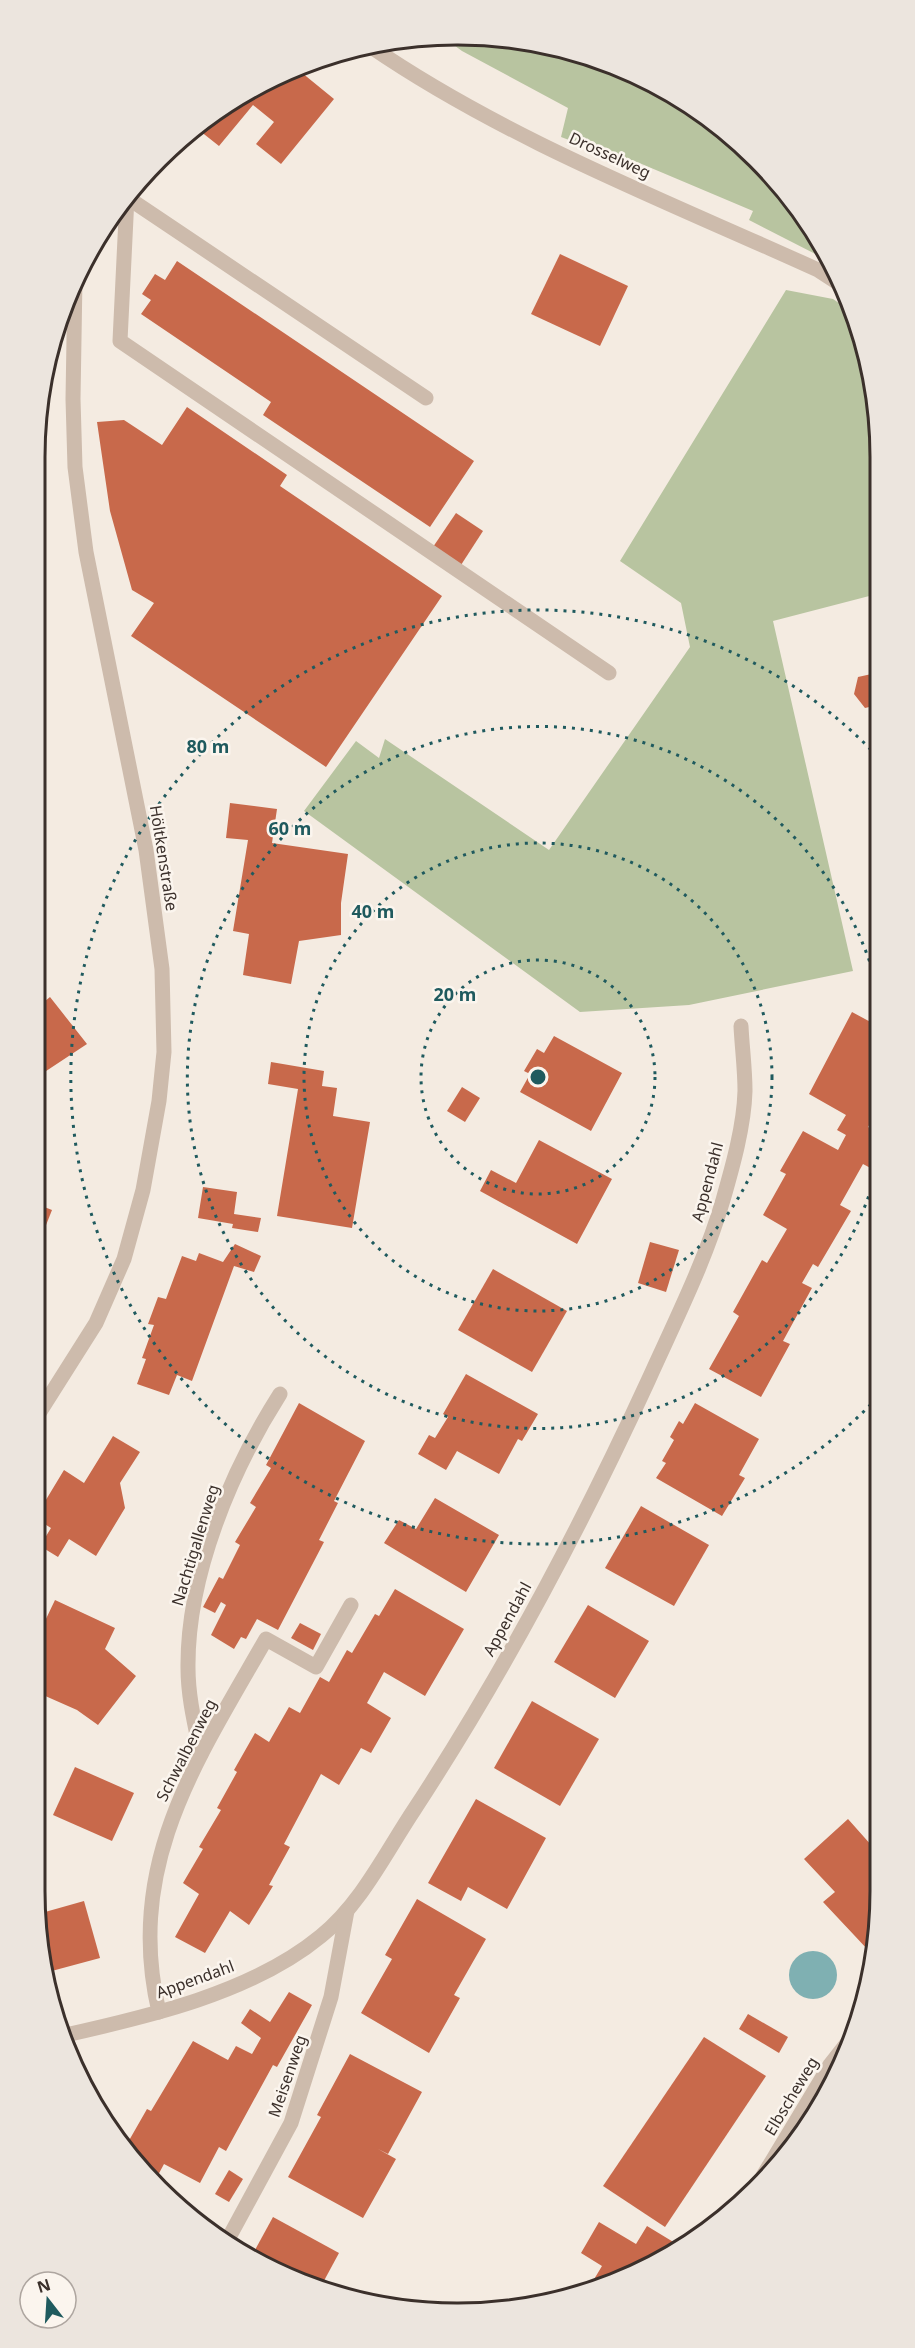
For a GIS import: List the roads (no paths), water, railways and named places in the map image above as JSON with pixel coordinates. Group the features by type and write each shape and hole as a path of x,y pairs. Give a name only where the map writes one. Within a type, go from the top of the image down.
{"street":[{"name":"Drosselweg","path":"380,53 421,79 519,132 828,276"},
{"path":"133,202 426,398"},
{"path":"125,213 120,341 609,673"},
{"name":"Höltkenstraße","path":"45,1404 96,1323 124,1259 143,1190 159,1101 164,1052 162,969 146,850 86,552 75,467 73,399 75,304"},
{"name":"Appendahl","path":"71,2034 159,2012 270,1970 324,1934 347,1910 442,1767 530,1617 624,1433 666,1341 707,1246 732,1162 745,1092 741,1026"},
{"name":"Nachtigallenweg","path":"201,1754 192,1709 188,1667 192,1616 201,1573 232,1484 248,1447 280,1394"},
{"name":"Schwalbenweg","path":"159,2012 150,1974 149,1952 154,1879 175,1811 201,1754 266,1639 316,1667 351,1605"},
{"name":"Meisenweg","path":"230,2235 291,2123 331,1997 347,1910"},
{"name":"Elbscheweg","path":"780,2147 831,2065"}],"water":[{"path":"808,1951 818,1951 830,1958 837,1970 837,1980 830,1992 818,1999 808,1999 793,1988 789,1980 789,1970 800,1955"}]}
